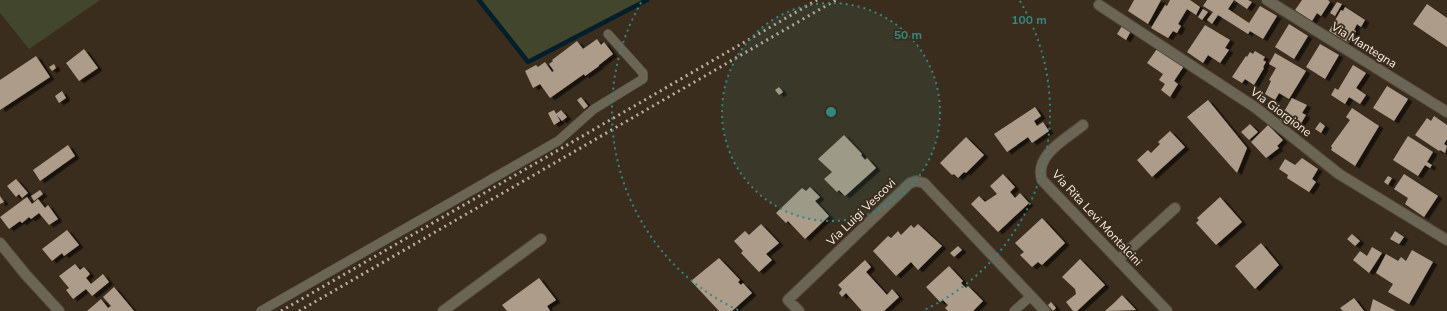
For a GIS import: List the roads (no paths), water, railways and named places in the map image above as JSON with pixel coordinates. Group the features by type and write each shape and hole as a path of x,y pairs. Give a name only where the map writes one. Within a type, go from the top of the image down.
{"street":[{"name":"Via Mantegna","path":"1267,0 1447,112"},
{"name":"Via Giorgione","path":"1099,5 1256,108 1339,174 1447,240"},
{"name":"Via Rita Levi Montalcini","path":"1083,125 1045,156 1041,163 1040,173 1042,180 1167,311"},
{"name":"Via Luigi Vescovi","path":"798,311 788,300 910,183 916,181 924,183 1045,311"},
{"path":"1118,260 1175,208"},
{"path":"443,311 541,239"},
{"path":"0,243 26,275 60,311"}],"lane":[{"path":"261,311 558,141 594,108 643,79 643,73 608,34"},
{"path":"1014,311 1031,296"}],"waterway":[{"path":"479,0 528,62 647,0"}],"railway":[{"path":"281,311 817,0"},
{"path":"299,311 836,0"}]}
